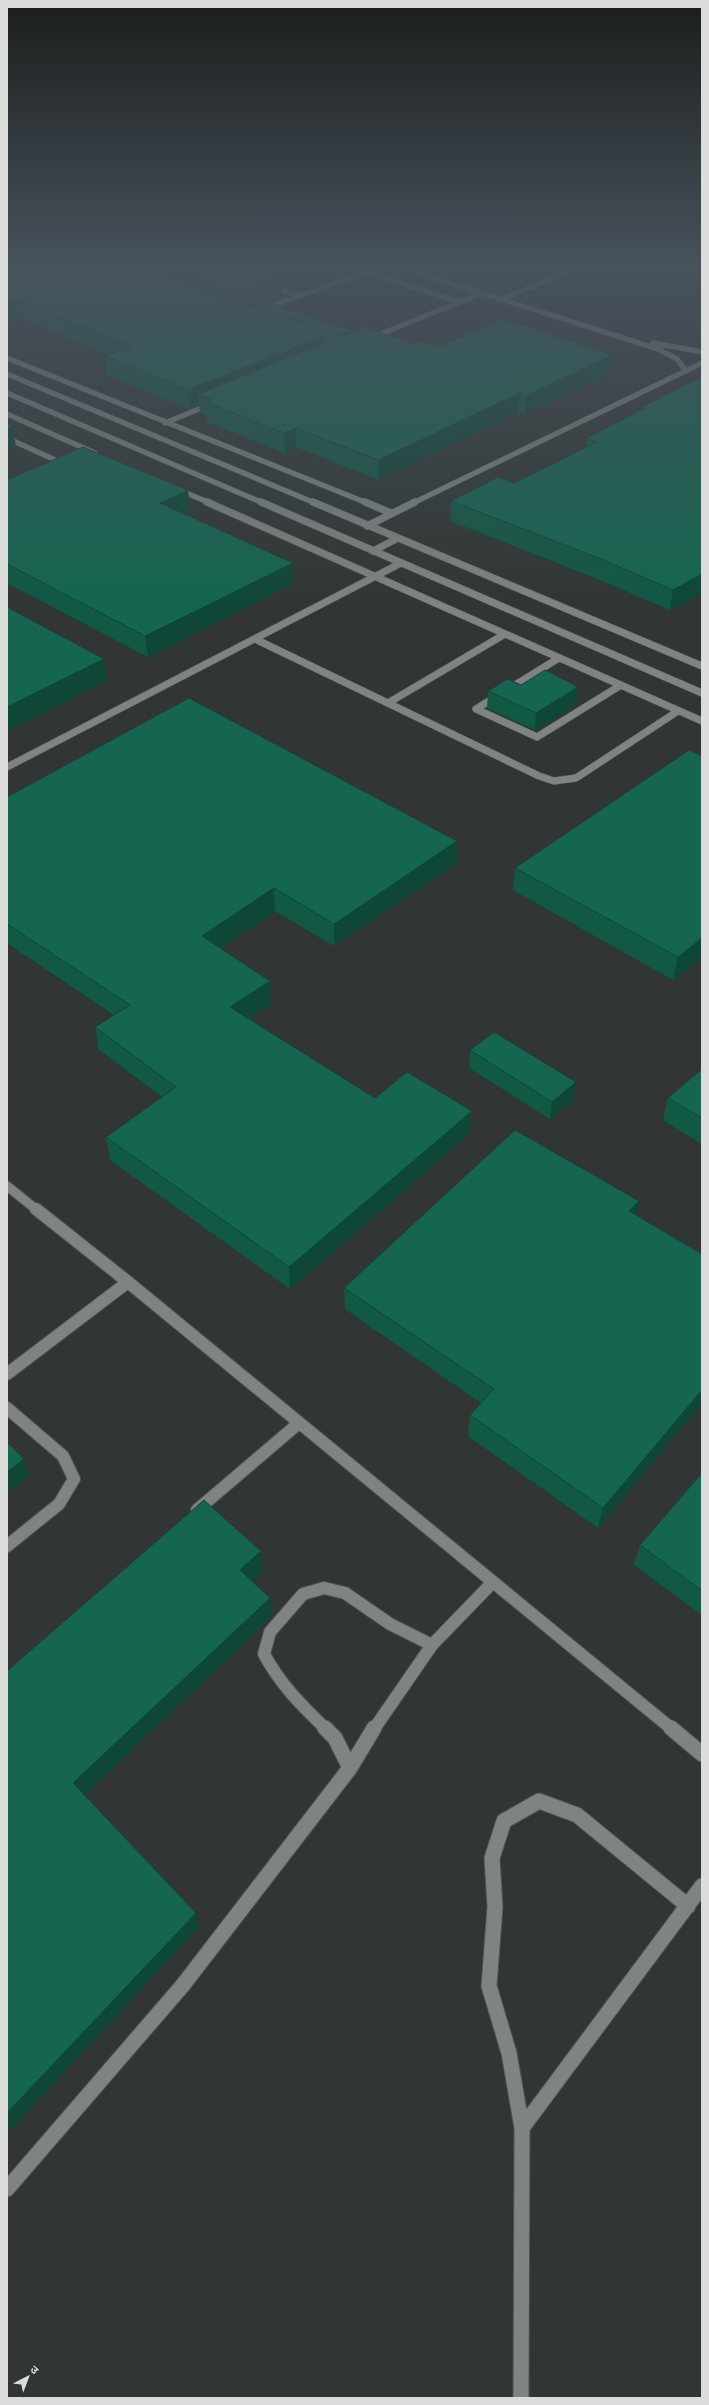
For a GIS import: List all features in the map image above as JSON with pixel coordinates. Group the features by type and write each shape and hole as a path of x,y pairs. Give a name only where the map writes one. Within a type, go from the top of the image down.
{"street":[{"path":"19,379 702,666"},
{"path":"59,379 391,513"},
{"path":"367,526 669,379"},
{"path":"7,393 702,693"},
{"path":"166,423 221,400"},
{"path":"7,414 99,455"},
{"path":"7,438 64,464"},
{"path":"86,454 92,452"},
{"path":"57,467 72,460"},
{"path":"172,487 702,721"},
{"path":"373,551 398,538"},
{"path":"7,767 401,563"},
{"path":"388,703 505,634"},
{"path":"255,638 539,776 554,781 576,778 678,711"},
{"path":"559,658 476,709 537,737 543,735 621,685"},
{"path":"7,1186 128,1282 702,1754"},
{"path":"7,1374 128,1282"},
{"path":"7,1408 63,1456 74,1479 59,1504 7,1546"},
{"path":"189,1517 299,1423"},
{"path":"7,2189 183,1985 350,1768 382,1716 432,1645 493,1582"},
{"path":"350,1768 335,1738 308,1713 275,1675 264,1654 270,1632 303,1594 324,1588 345,1593 390,1624 432,1645"},
{"path":"521,2398 522,2128 509,2053 489,1986 495,1907 492,1858 504,1821 539,1801 577,1816 688,1906"},
{"path":"522,2128 702,1886"}],"building":[{"path":"162,379 215,379 188,390"},
{"path":"235,379 561,379 527,395 520,393 378,460 296,428 284,433 206,402 213,400 198,394"},
{"path":"698,379 702,379 702,574 673,590 596,557 451,501 498,477 514,483 597,442 587,438 645,408 642,407"},
{"path":"7,424 13,427 7,429"},
{"path":"83,447 188,490 160,503 293,563 145,636 7,564 7,480"},
{"path":"7,607 104,659 7,707"},
{"path":"545,670 578,687 536,713 488,691 508,679 521,685"},
{"path":"189,698 457,841 334,924 274,888 202,936 270,981 230,1007 375,1098 407,1072 472,1111 289,1267 106,1137 176,1087 95,1027 130,1005 7,924 7,797"},
{"path":"689,750 702,756 702,938 678,957 515,868"},
{"path":"494,1032 576,1082 552,1102 470,1050"},
{"path":"702,1069 702,1118 668,1098"},
{"path":"515,1130 639,1201 629,1211 702,1254 702,1390 603,1508 470,1415 494,1389 344,1288"},
{"path":"7,1442 24,1459 7,1472"},
{"path":"702,1473 702,1591 640,1545"},
{"path":"204,1500 261,1551 240,1570 270,1598 73,1783 196,1913 7,2113 7,1671"}]}
